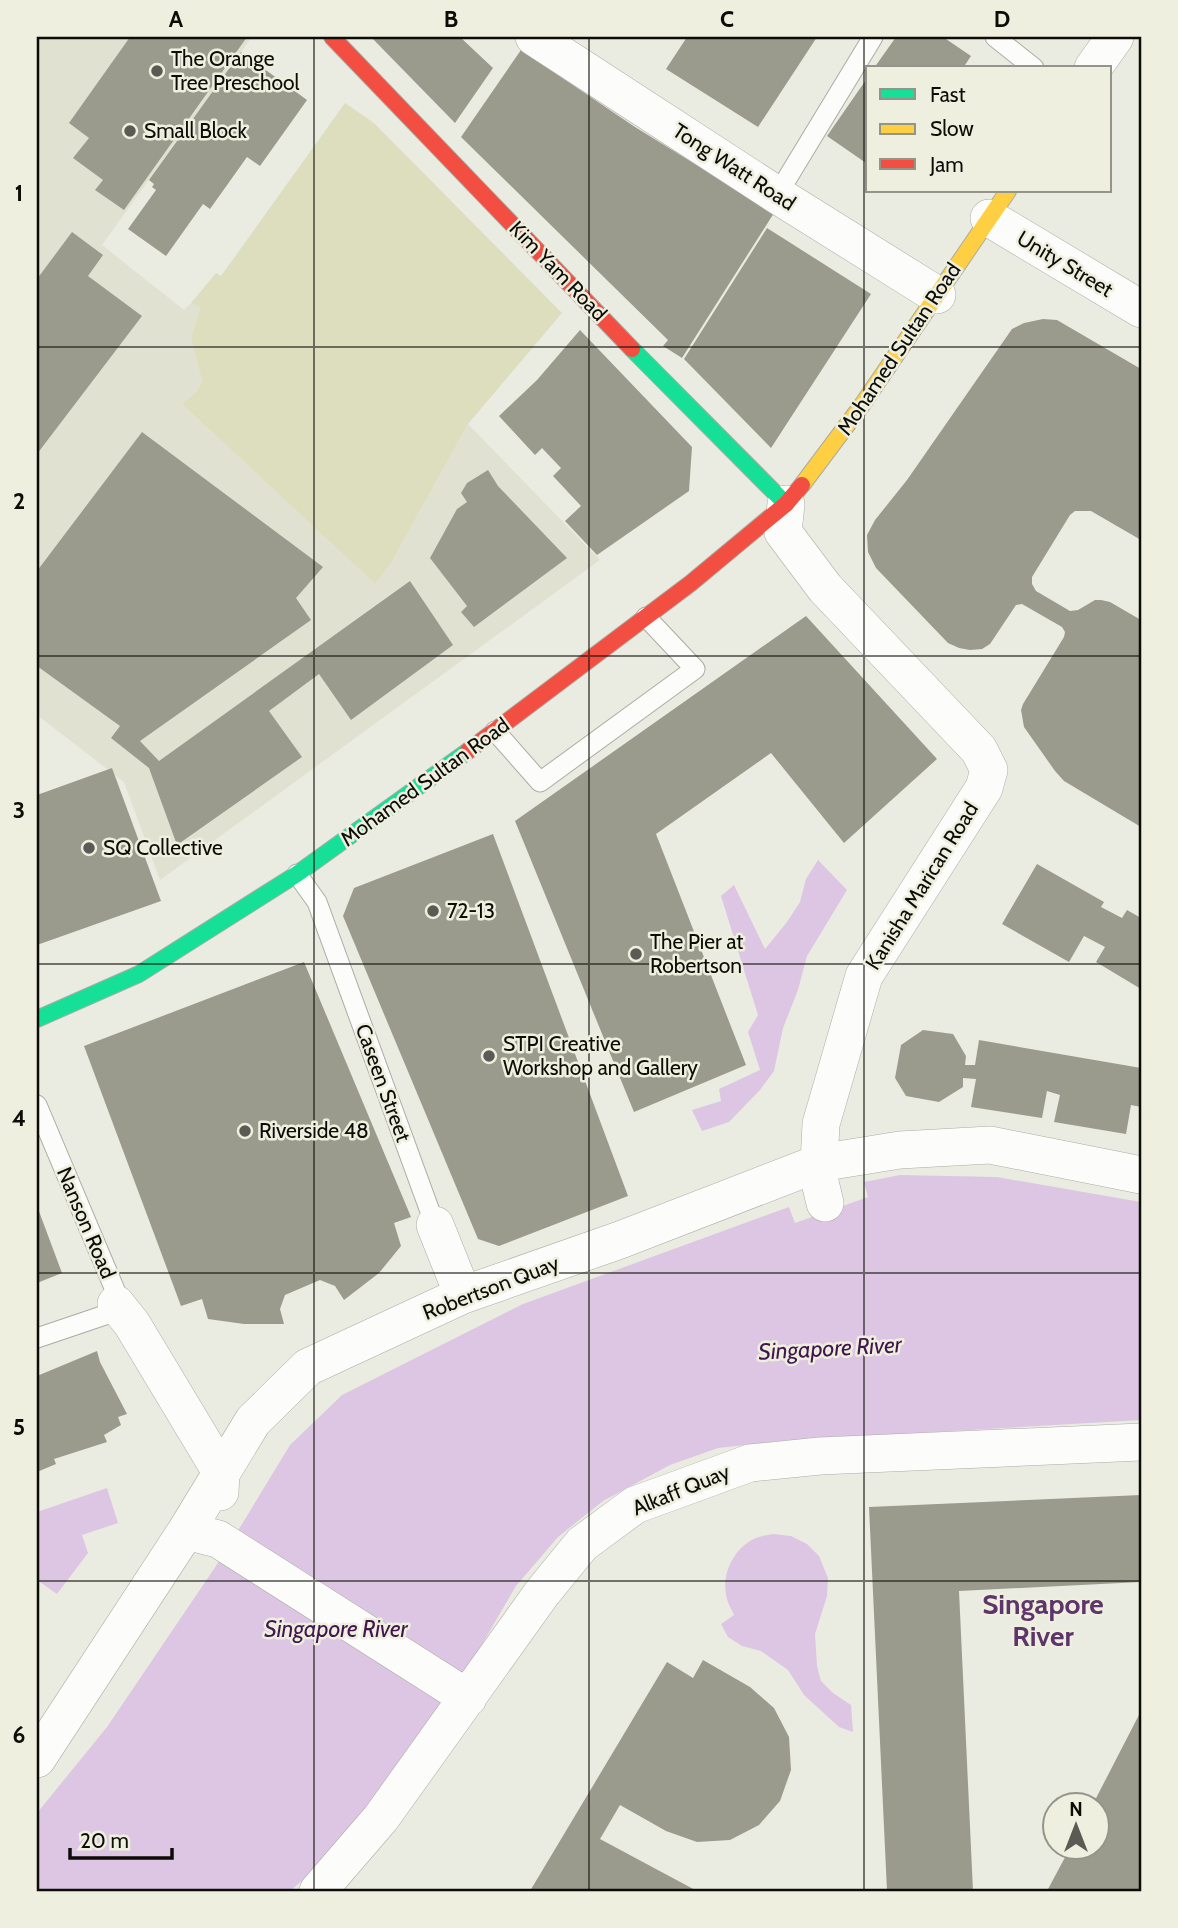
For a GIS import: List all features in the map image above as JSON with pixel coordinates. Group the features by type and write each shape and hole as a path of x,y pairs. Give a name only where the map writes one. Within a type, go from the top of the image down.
{"street":[{"name":"Kim Yam Road","path":"332,37 671,389 786,504"},
{"name":"Tong Watt Road","path":"534,37 776,195 937,295"},
{"path":"1094,66 1115,37"},
{"name":"Mohamed Sultan Road","path":"37,1019 139,974 297,874 384,813 691,583 786,504 862,405 998,204"},
{"name":"Unity Street","path":"998,204 1141,309"},
{"name":"Kanisha Marican Road","path":"786,504 783,532 825,588 979,750 989,770 984,788 864,976 821,1124 819,1164 825,1203"},
{"name":"Robertson Quay","path":"221,1472 253,1421 308,1367 463,1295 620,1240 819,1164 900,1150 990,1145 1141,1175"},
{"name":"Caseen Street","path":"435,1226 463,1295"},
{"name":"Nanson Road","path":"116,1304 132,1324 221,1472"},
{"name":"Alkaff Quay","path":"318,1891 382,1818 542,1593 582,1544 635,1505 750,1463 820,1455 1141,1442"},
{"path":"37,1759 115,1642 202,1535 221,1472"},
{"path":"202,1535 468,1698"}],"lane":[{"path":"776,195 873,37"},
{"path":"995,37 1031,66"},
{"path":"495,731 540,782 695,669 646,617"},
{"name":"Caseen Street","path":"297,874 317,902 435,1226"},
{"name":"Nanson Road","path":"37,1105 114,1290 116,1304 108,1314 37,1338"}],"shaded area":[{"path":"37,37 252,37 102,245 184,310 191,303 200,306 191,338 202,381 197,391 182,404 375,584 391,563 468,424 600,560 160,880 124,782 37,715"}],"green space":[{"path":"345,103 374,123 562,313 468,424 391,563 375,584 182,404 197,391 202,381 191,338 200,307 191,303 216,273 221,276"}],"water":[{"path":"818,860 847,890 807,956 798,990 783,1028 774,1071 729,1122 702,1131 692,1110 721,1101 719,1089 760,1070 748,1032 758,1015 721,896 734,885 765,949 800,902 806,879"},
{"name":"Singapore River","path":"900,1175 997,1177 1141,1202 1141,1420 781,1441 718,1448 670,1465 603,1501 558,1537 516,1586 446,1706 320,1865 290,1891 37,1891 37,1813 107,1727 222,1557 290,1445 342,1395 523,1304 789,1207 795,1223 868,1197 864,1182"},
{"path":"107,1488 118,1523 82,1535 88,1553 57,1594 37,1580 37,1512"},
{"path":"773,1534 791,1536 807,1544 819,1556 828,1578 827,1596 815,1634 817,1666 821,1681 851,1705 853,1732 839,1727 804,1695 788,1670 761,1651 742,1646 728,1637 721,1624 734,1615 725,1590 725,1581 735,1555 748,1542"}],"building":[{"name":"Small Block","path":"130,37 247,37 124,210 95,190 103,180 73,158 89,138 69,123"},
{"path":"371,37 460,37 493,68 455,123"},
{"path":"687,37 817,37 758,127 666,69"},
{"path":"896,37 943,37 971,56 964,66 875,66"},
{"path":"521,50 635,127 774,213 682,358 663,346 668,340 461,137"},
{"path":"241,52 307,100 260,166 247,157 210,209 203,204 166,256 128,229 156,190 149,180"},
{"path":"866,80 866,163 827,136"},
{"path":"767,228 871,294 771,448 684,359"},
{"path":"72,232 103,255 88,276 142,316 37,454 37,279"},
{"path":"1043,319 1057,320 1141,369 1141,540 1091,511 1075,511 1032,577 1032,584 1036,591 1070,611 1101,600 1110,602 1141,620 1141,827 1064,781 1024,727 1021,710 1023,704 1064,637 1062,627 1022,604 1016,605 990,644 982,649 959,648 948,643 876,568 868,552 867,535 875,520 907,480 1012,329"},
{"path":"580,330 692,447 689,491 597,555 565,521 581,506 553,476 561,468 542,448 535,455 499,416 537,380"},
{"path":"142,432 323,567 296,598 311,620 140,741 159,761 410,581 453,645 351,720 319,674 269,711 302,757 177,845 149,768 111,738 120,726 37,666 37,571"},
{"path":"488,470 498,486 567,558 474,627 461,612 467,606 430,558 457,509 467,502 461,493 467,483"},
{"name":"The Pier at Robertson","path":"806,616 937,759 844,843 771,753 656,834 746,1065 634,1112 515,821"},
{"name":"SQ Collective","path":"112,768 161,901 37,945 37,795"},
{"name":"STPI Creative Workshop and Gallery","path":"493,834 628,1196 499,1246 478,1239 343,916 354,888"},
{"path":"1037,864 1104,902 1101,907 1122,918 1127,910 1141,918 1141,989 1096,962 1105,947 1084,936 1069,962 1002,924"},
{"name":"Riverside 48","path":"304,962 411,1217 394,1223 401,1246 379,1273 344,1300 335,1286 320,1280 285,1295 280,1309 284,1324 244,1324 208,1319 202,1299 181,1306 84,1046"},
{"path":"923,1030 953,1034 966,1056 965,1065 975,1065 979,1040 1141,1068 1141,1107 1131,1105 1126,1134 1054,1122 1060,1095 1047,1091 1042,1118 971,1107 976,1079 963,1078 963,1087 939,1102 906,1096 895,1078 901,1045"},
{"path":"37,1206 62,1273 37,1283"},
{"path":"97,1351 127,1414 118,1417 121,1425 104,1435 107,1442 54,1459 56,1464 37,1472 37,1376"},
{"path":"1141,1495 1141,1582 959,1591 973,1891 887,1891 869,1507"},
{"path":"703,1660 750,1687 774,1708 789,1737 791,1770 780,1801 759,1825 730,1840 697,1842 666,1831 620,1805 600,1839 697,1891 530,1891 667,1662 693,1678"},
{"path":"1141,1711 1141,1891 1047,1891 1063,1862 1112,1862 1112,1792 1099,1792"}],"traffic: fast":[{"path":"632,349 786,504"},
{"path":"37,1019 139,974 297,874 468,751"}],"traffic: slow":[{"path":"802,485 862,405 1007,192"}],"traffic: jam":[{"path":"332,37 632,349"},
{"path":"468,751 691,583 786,504 802,485"}],"place":[{"name":"The Orange Tree Preschool","path":"157,71"},
{"name":"Small Block","path":"130,131"},
{"name":"SQ Collective","path":"89,848"},
{"name":"72-13","path":"433,911"},
{"name":"The Pier at Robertson","path":"636,954"},
{"name":"STPI Creative Workshop and Gallery","path":"489,1056"},
{"name":"Riverside 48","path":"245,1131"}],"district":[{"name":"Singapore River","path":"1043,1620"}]}
